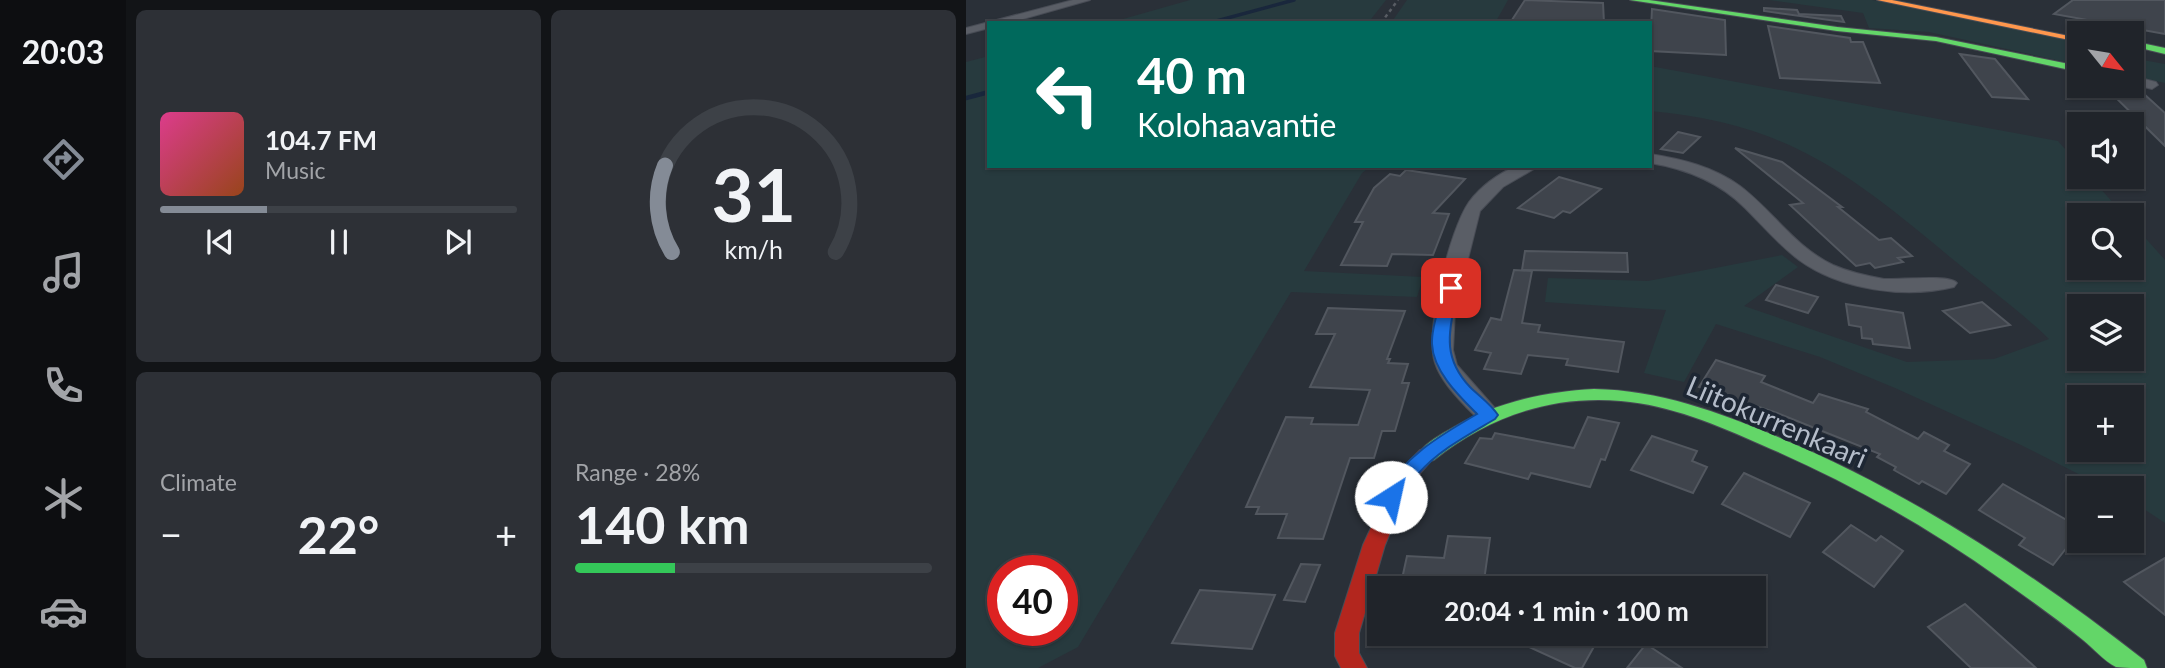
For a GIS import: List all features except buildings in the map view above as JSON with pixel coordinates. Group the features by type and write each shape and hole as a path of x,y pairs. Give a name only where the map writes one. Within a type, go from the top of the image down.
{"street":[{"path":"1004,21 1085,0"},
{"path":"1634,0 1837,29 1936,39 2067,66"},
{"path":"1881,0 2067,38"},
{"path":"1910,0 2067,30"},
{"path":"966,31 987,26"},
{"path":"2144,47 2165,51"},
{"path":"2144,53 2165,57"},
{"path":"2144,83 2152,85"},
{"path":"1652,158 1702,171 1727,185 1795,248 1836,273 1864,281 1891,284 1923,286 1947,283"},
{"path":"1489,415 1462,389 1446,365 1440,343 1444,314 1472,211 1479,197 1527,168"},
{"name":"Liitokurrenkaari","path":"1355,668 1347,656 1347,633 1391,497 1412,468 1442,442 1489,415 1514,405 1549,398 1596,396 1651,400 1696,411 1802,454 1871,489 1956,538 2044,597 2135,668"}],"green space":[{"path":"1190,0 1386,0 1370,21 1116,21"},
{"path":"1407,0 1508,0 1496,21 1392,21"},
{"path":"1769,0 1872,0 2067,40 2067,62 1929,32 1869,28 1863,13"},
{"path":"987,57 987,168 1368,168 1362,173 1304,271 1423,277 1417,297 1291,292 1078,647 1038,668 966,668 966,62"},
{"path":"2144,60 2165,64 2165,83 2144,79"},
{"path":"1652,66 2058,141 2067,151 2067,189 2101,189 2113,203 2067,203 2067,280 2144,280 2144,236 2165,260 2165,523 2144,509 2144,476 2082,476 2021,445 1820,357 1716,324 1684,382 1644,373 1666,310 1545,302 1548,278 1648,281 1782,255 1798,267 1744,306 1907,362 1994,359 2049,339 1880,200 1847,177 1778,140 1698,117 1652,111"}],"waterway":[{"path":"1216,21 1294,0"},
{"path":"966,98 987,93"}],"railway":[{"path":"1382,21 1398,0"}],"traffic: fast":[{"path":"1634,0 1837,29 1936,39 2067,66"},
{"path":"2144,47 2165,51"},
{"path":"1427,455 1447,439 1493,414 1542,400 1594,394 1620,395 1687,409 1804,455 1904,507 2000,566 2135,668"}],"traffic: slow":[{"path":"1881,0 2067,38"}],"traffic: jam":[{"path":"1355,668 1347,656 1347,633 1374,545 1402,481 1427,455"}],"route":[{"path":"1391,497 1412,468 1442,442 1489,415 1462,389 1446,365 1440,343 1451,288"}]}
